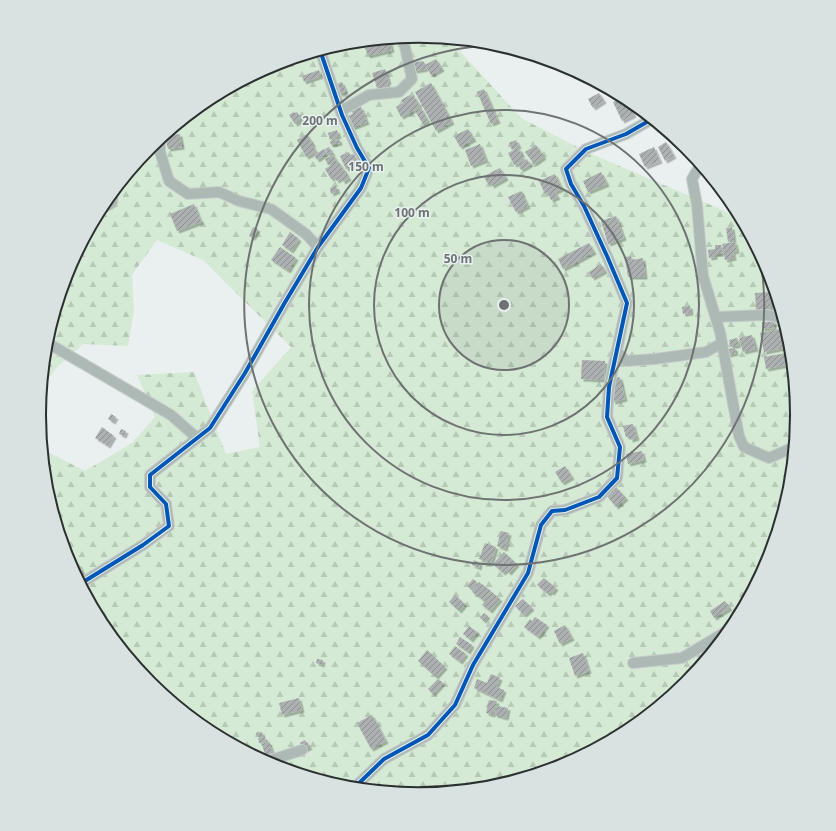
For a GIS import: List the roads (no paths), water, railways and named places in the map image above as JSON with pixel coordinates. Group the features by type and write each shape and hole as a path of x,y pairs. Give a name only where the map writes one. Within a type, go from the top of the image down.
{"street":[{"path":"341,112 369,96 399,92 412,79 404,44"},
{"path":"85,581 143,545 169,526 166,504 150,487 150,475 210,428 245,373 318,247 361,188 369,168 357,148 341,112 322,56"},
{"path":"359,783 384,759 428,735 455,705 473,665 528,573 540,525 552,511 565,510 598,497 617,478 620,447 607,416 608,387 627,303 584,206 571,184 566,169 586,149 626,134 647,122"},
{"path":"160,147 160,152 169,181 188,194 219,192 239,201 272,209 306,234 318,247"},
{"path":"698,170 692,179 697,205 703,276 716,317 722,343 739,436 744,447 769,458 789,449"},
{"path":"716,317 766,315 777,317"},
{"path":"617,352 626,361 655,359 706,352 722,343"},
{"path":"53,346 171,415 197,438"},
{"path":"633,663 682,658 718,636"},
{"path":"273,759 302,750"}]}
